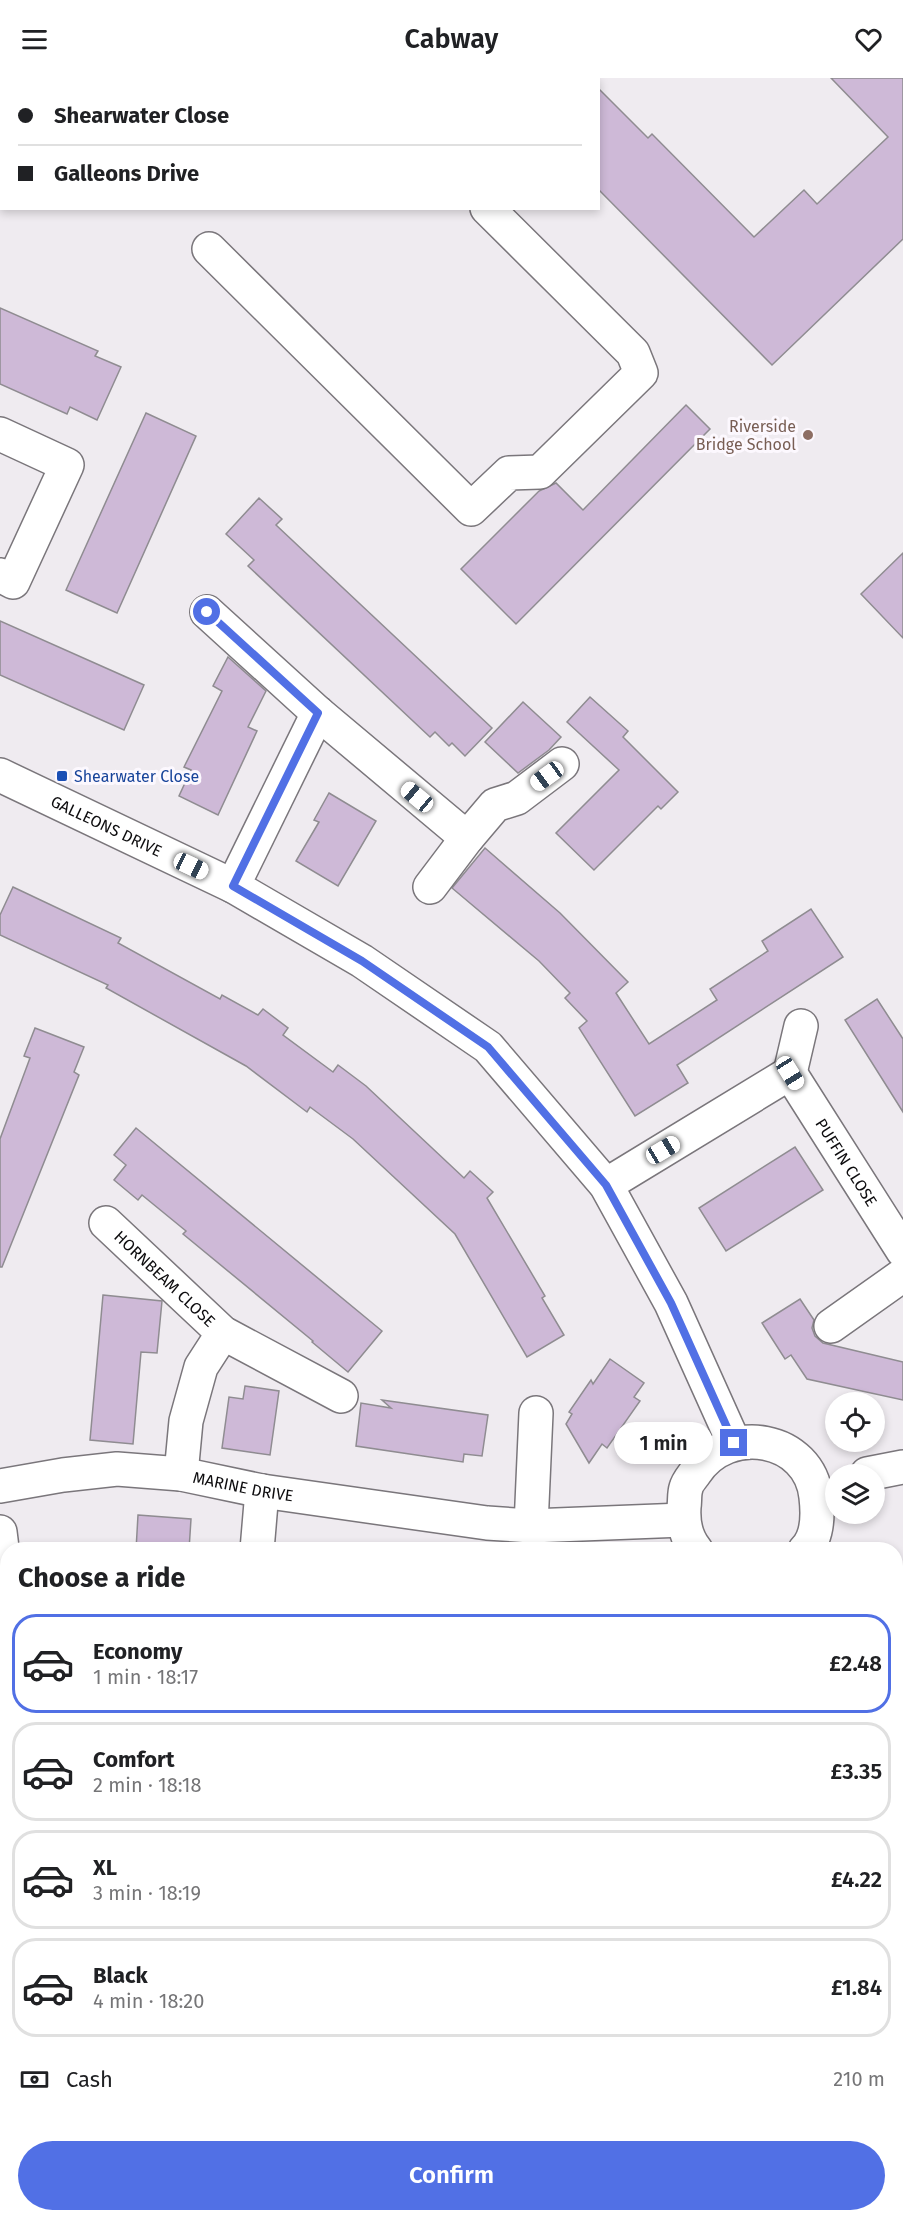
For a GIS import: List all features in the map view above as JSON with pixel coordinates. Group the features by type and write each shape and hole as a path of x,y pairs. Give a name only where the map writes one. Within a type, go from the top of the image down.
{"street":[{"path":"209,249 471,509 509,473 540,472 641,373 633,353 489,210"},
{"path":"0,434 67,465 13,582 0,576"},
{"path":"207,612 318,713 466,838"},
{"path":"233,886 318,713"},
{"path":"430,888 466,838 495,805 517,798 562,764"},
{"name":"GALLEONS DRIVE","path":"0,775 233,886 362,961 488,1047 606,1185 671,1303 734,1443"},
{"path":"606,1185 790,1073 801,1026"},
{"name":"PUFFIN CLOSE","path":"790,1073 903,1251"},
{"name":"HORNBEAM CLOSE","path":"106,1223 223,1334 341,1396"},
{"path":"831,1326 903,1275"},
{"name":"HORNBEAM CLOSE","path":"181,1474 186,1421 201,1367 223,1334"},
{"path":"531,1526 536,1413"},
{"path":"691,1542 683,1520 686,1487 704,1459 734,1443 759,1441 783,1449 825,1484 819,1517 810,1542"},
{"path":"885,1470 903,1467"},
{"name":"MARINE DRIVE","path":"0,1486 63,1475 117,1469 181,1474 484,1537 531,1526 683,1520"},
{"path":"258,1542 262,1491"}],"building":[{"path":"831,78 903,78 903,239 772,365 600,191 600,90 648,138 652,134 754,237 804,190 817,204 888,137"},
{"path":"0,308 98,351 95,356 121,367 97,420 70,407 67,414 0,384"},
{"path":"686,405 710,429 516,624 461,569 539,491 556,483 583,510"},
{"path":"146,413 196,436 117,613 66,590"},
{"path":"259,498 282,519 276,525 492,728 465,756 452,743 449,746 435,732 430,737 248,566 254,560 226,534"},
{"path":"903,553 903,638 861,594"},
{"path":"0,621 144,685 124,730 0,675"},
{"path":"228,657 266,691 248,727 257,731 218,815 179,796 191,770 184,767 222,691 213,686"},
{"path":"590,697 628,731 623,737 678,792 661,809 658,806 594,870 556,833 619,770 567,722"},
{"path":"523,702 561,737 549,750 518,773 485,742"},
{"path":"329,793 376,821 338,886 296,861 319,822 314,820"},
{"path":"485,848 560,913 628,982 616,993 649,1044 717,1000 710,989 768,951 762,941 811,909 843,957 677,1065 688,1083 635,1116 579,1028 587,1021 565,998 570,993 539,961 452,888"},
{"path":"13,887 121,938 118,943 220,999 222,995 258,1015 263,1009 288,1028 283,1035 333,1072 338,1065 366,1086 464,1178 470,1171 493,1192 487,1198 545,1296 542,1298 564,1335 527,1357 455,1234 353,1139 310,1107 307,1112 246,1066 106,988 108,985 0,935 0,915"},
{"path":"877,999 903,1039 903,1112 845,1020"},
{"path":"35,1028 84,1047 74,1072 79,1075 2,1267 0,1267 0,1139 30,1058 24,1056"},
{"path":"136,1128 382,1331 348,1372 183,1234 186,1231 142,1195 138,1200 114,1180 126,1165 114,1155"},
{"path":"795,1147 823,1190 726,1251 699,1208"},
{"path":"103,1295 162,1301 157,1353 141,1352 133,1444 90,1440"},
{"path":"800,1299 814,1320 812,1328 815,1336 823,1343 903,1362 903,1400 885,1396 885,1392 866,1392 807,1379 791,1355 785,1359 762,1323"},
{"path":"610,1359 644,1383 634,1397 640,1401 607,1448 602,1444 589,1463 566,1424 572,1414 569,1412 591,1380 593,1384"},
{"path":"245,1386 279,1391 270,1455 222,1448 229,1397 243,1399"},
{"path":"382,1400 488,1415 482,1456 464,1454 463,1462 356,1446 361,1403 391,1408"},
{"path":"138,1515 191,1519 190,1542 136,1542"}],"place":[{"name":"Riverside Bridge School","path":"808,435"},
{"name":"Shearwater Close","path":"62,776"}],"route":[{"path":"207,612 318,713 233,886 362,961 488,1047 606,1185 671,1303 734,1443"}]}
